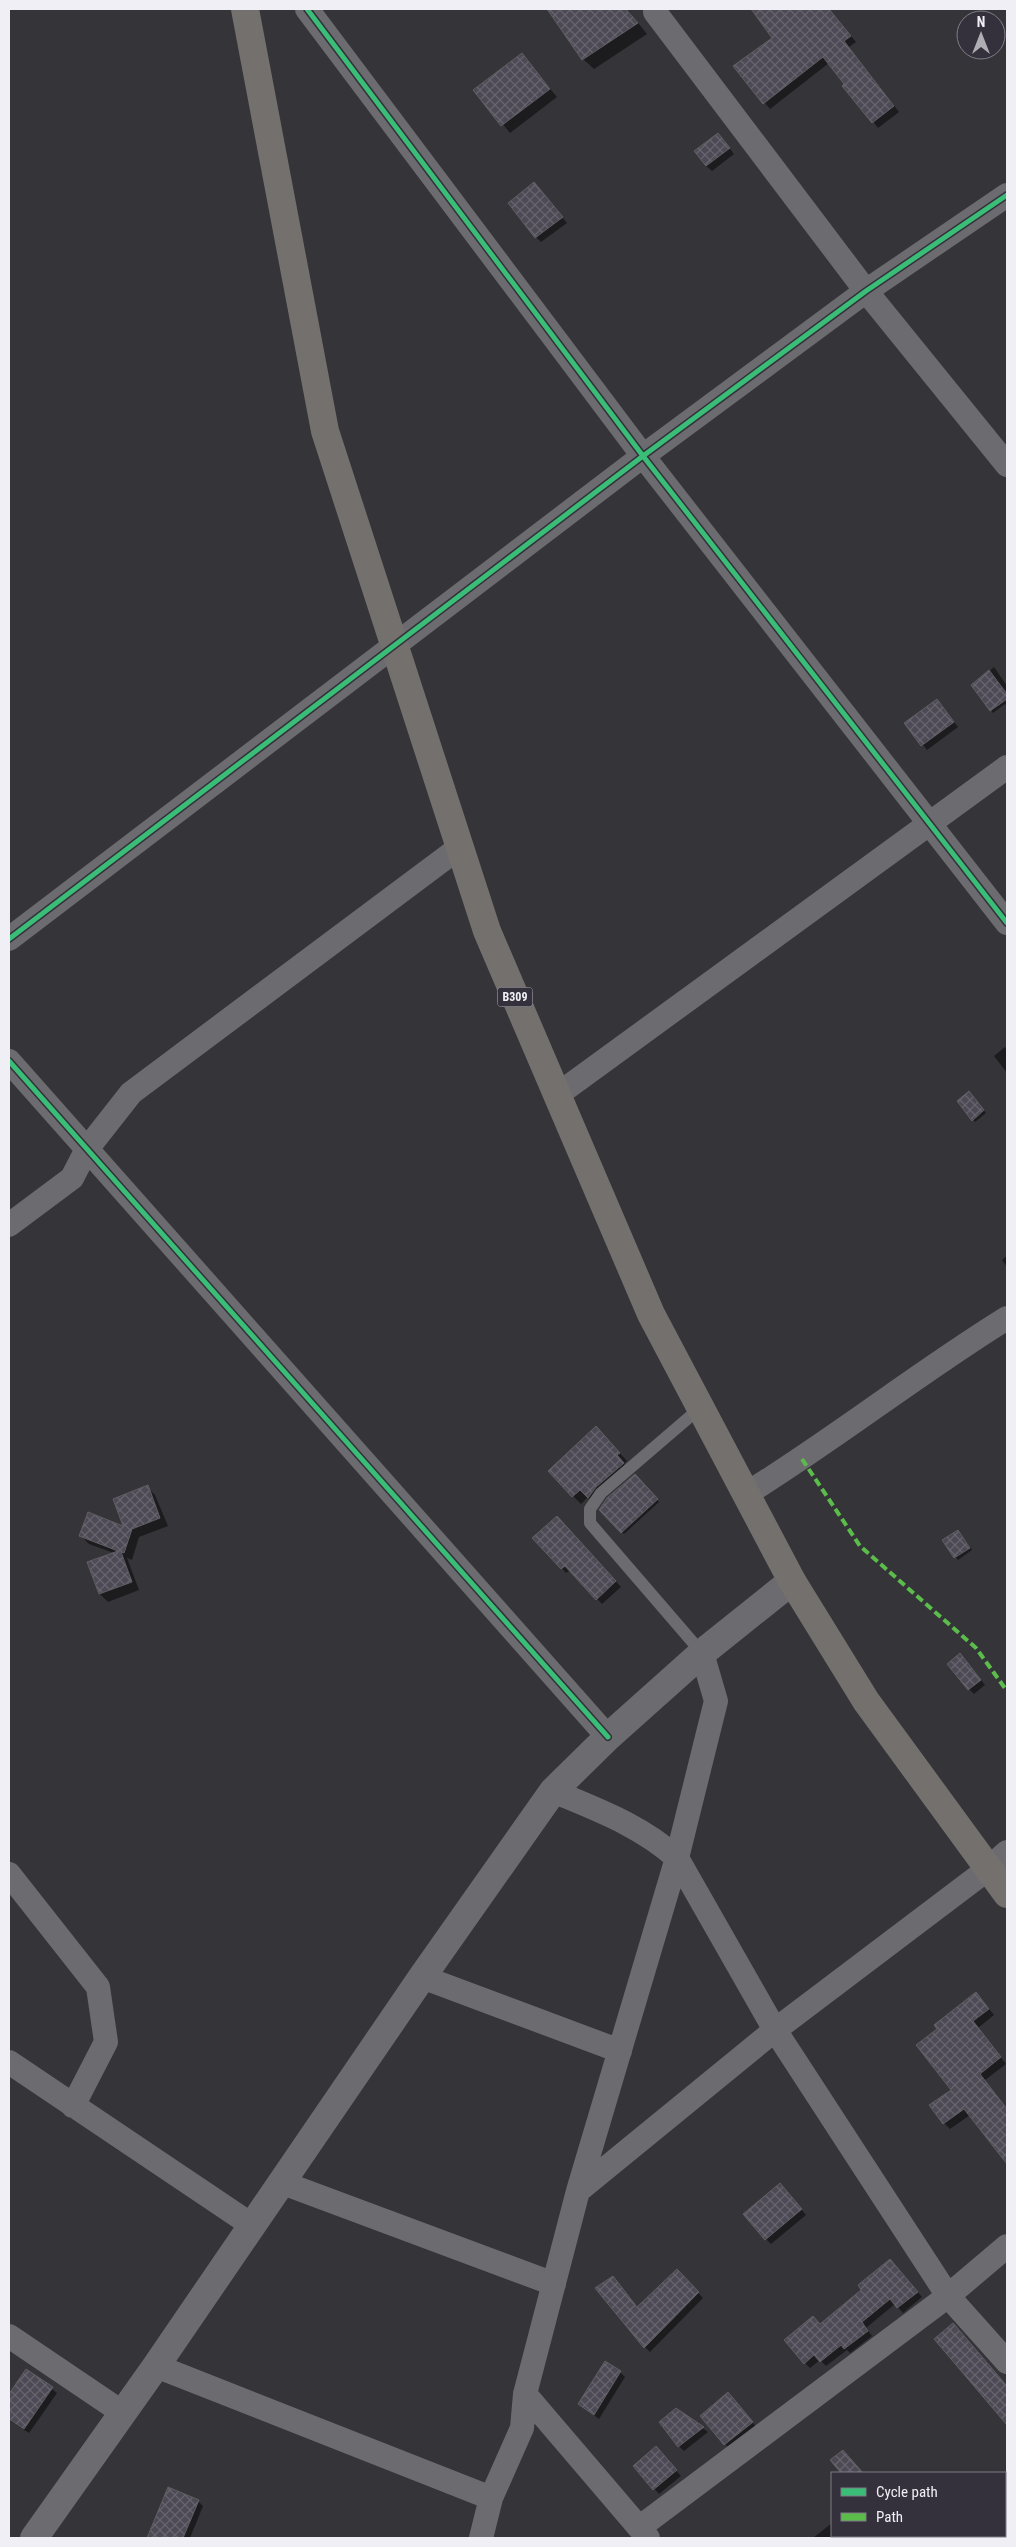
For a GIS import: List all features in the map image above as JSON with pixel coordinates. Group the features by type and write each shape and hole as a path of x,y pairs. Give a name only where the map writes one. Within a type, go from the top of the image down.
{"main road":[{"name":"B309","path":"245,9 326,431 487,931 651,1314 792,1581 866,1701 998,1860 1007,1894"},
{"path":"34,2538 124,2413 422,1978 553,1791 608,1737 702,1654 792,1581"}],"street":[{"path":"306,9 643,456 1007,923"},
{"path":"656,12 866,291 1007,464"},
{"path":"9,939 643,456 866,291 1007,195"},
{"path":"558,1095 1007,767"},
{"path":"9,1225 72,1178 86,1149 131,1093 460,847"},
{"path":"9,1061 608,1737"},
{"path":"746,1494 802,1460 952,1352 1007,1318"},
{"path":"481,2538 491,2498 522,2428 525,2394 578,2190 677,1858 716,1701 702,1654"},
{"path":"553,1791 621,1821 656,1839 677,1858 775,2030 948,2296 1007,2362"},
{"path":"578,2190 775,2030 998,1860"},
{"path":"9,1874 98,1987 106,2042 73,2106"},
{"path":"422,1978 620,2051"},
{"path":"9,2062 253,2226"},
{"path":"283,2182 554,2284"},
{"path":"525,2394 644,2532 948,2296 1007,2246"},
{"path":"9,2336 124,2413"},
{"path":"156,2366 491,2498"}],"lane":[{"path":"700,1408 601,1493 590,1509 590,1524 702,1654"}],"building":[{"path":"547,9 626,9 638,23 582,60"},
{"path":"751,9 829,9 851,36 844,41 894,106 872,123 842,86 844,84 823,57 763,104 733,66 772,38"},
{"path":"522,53 550,89 501,126 473,90"},
{"path":"718,133 730,148 706,166 694,151"},
{"path":"534,182 563,217 535,238 508,203"},
{"path":"989,670 1007,694 1007,699 990,711 971,685"},
{"path":"937,699 954,722 921,746 904,723"},
{"path":"969,1091 984,1110 972,1121 957,1101"},
{"path":"596,1426 620,1453 617,1455 624,1463 596,1487 588,1498 580,1490 572,1497 548,1471"},
{"path":"635,1474 658,1499 621,1533 599,1510 607,1498"},
{"path":"148,1485 160,1518 132,1529 124,1553 121,1552 132,1582 99,1594 87,1562 118,1551 79,1536 88,1512 123,1526 113,1499"},
{"path":"557,1516 616,1581 596,1600 565,1566 561,1569 532,1538"},
{"path":"958,1530 970,1548 954,1558 942,1540"},
{"path":"960,1653 981,1680 968,1690 947,1664"},
{"path":"976,1992 989,2009 973,2021 1001,2057 980,2074 1007,2109 1007,2164 964,2109 943,2124 929,2105 951,2090 916,2045 937,2029 934,2025"},
{"path":"780,2183 802,2209 765,2240 743,2214"},
{"path":"890,2259 918,2292 897,2308 890,2299 862,2322 868,2331 844,2349 841,2345 820,2362 814,2355 804,2364 784,2340 813,2316 820,2324 861,2290 858,2285"},
{"path":"677,2269 699,2292 644,2348 595,2288 613,2276 637,2307"},
{"path":"953,2323 1007,2386 1007,2425 934,2339"},
{"path":"605,2361 621,2371 594,2415 578,2404"},
{"path":"26,2369 53,2387 24,2429 9,2419 9,2394"},
{"path":"728,2392 753,2422 724,2445 700,2416"},
{"path":"676,2408 704,2427 678,2447 659,2422"},
{"path":"656,2446 677,2470 653,2490 633,2466"},
{"path":"843,2450 862,2472 840,2472 830,2460"},
{"path":"168,2487 199,2500 183,2538 147,2538"}],"marked path":[{"path":"802,1459 860,1546 976,1648 1007,1691"}],"cycle path":[{"path":"307,9 643,456 1007,923"},
{"path":"9,939 643,456 866,291 1007,195"},
{"path":"9,1061 608,1737"}]}
